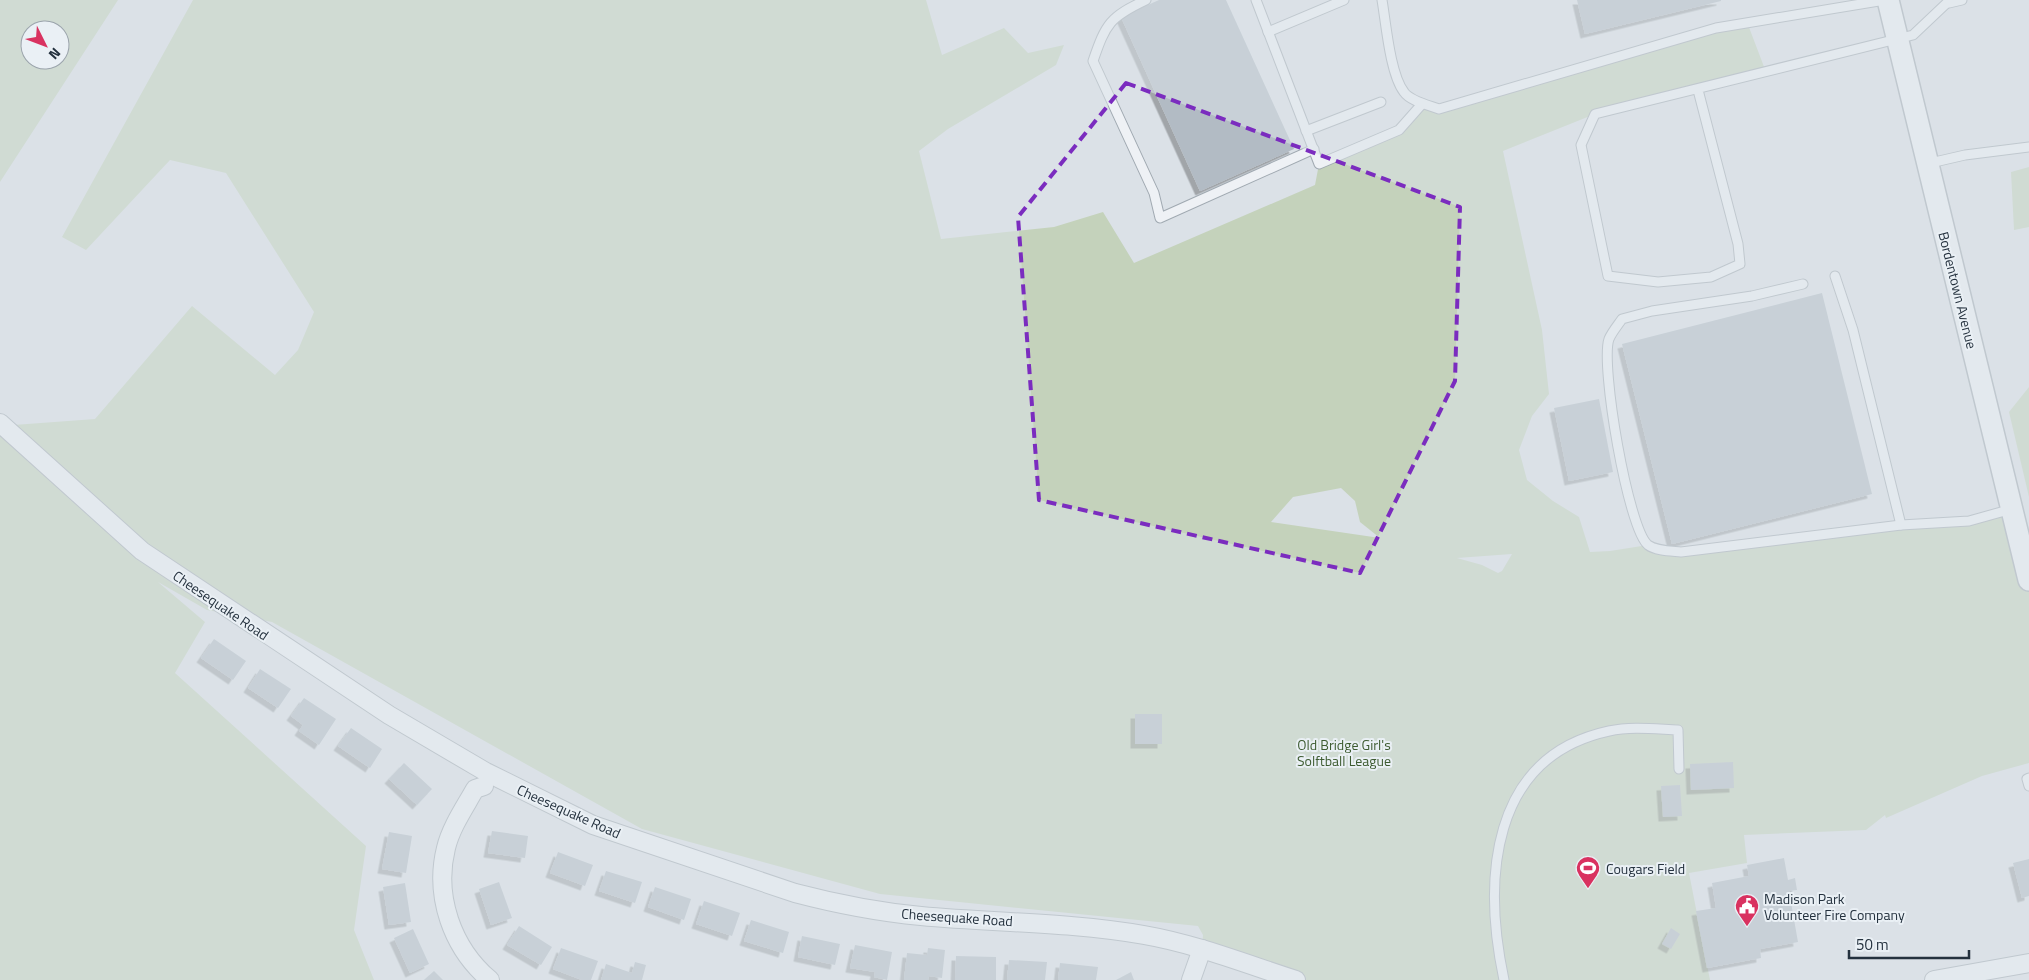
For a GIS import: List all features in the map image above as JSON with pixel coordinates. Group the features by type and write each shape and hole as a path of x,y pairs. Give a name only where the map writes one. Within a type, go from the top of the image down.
{"street":[{"name":"Bordentown Avenue","path":"1886,0 1898,37 1926,164 2029,580"},
{"name":"Cheesequake Road","path":"0,422 142,551 219,604 389,715 486,772 592,825 795,893 852,906 923,916 1054,924 1142,934 1202,949 1296,980"},
{"path":"484,786 475,789 449,837 444,856 442,884 446,910 455,936 468,957 490,980"},
{"path":"1191,980 1202,949"},
{"path":"1934,980 2029,963"}],"lane":[{"path":"1146,0 1119,13 1102,35 1092,61 1154,193 1160,218 1314,149"},
{"path":"1256,0 1319,164 1399,130 1422,104"},
{"path":"1268,32 1344,0"},
{"path":"1382,0 1393,66 1404,93 1422,104 1439,108 1716,28 1886,0"},
{"path":"1698,90 1738,244 1740,264 1711,277 1658,282 1608,276 1580,145 1595,114 1698,90 1898,37 1913,35 1950,2 1962,0"},
{"path":"1306,131 1381,102"},
{"path":"1926,164 1966,156 2029,148"},
{"path":"1835,276 1853,330 1901,525"},
{"path":"1802,284 1752,296 1652,311 1622,319 1609,340 1609,395 1631,507 1638,530 1648,544 1664,551 1681,552 1901,525 1968,521 2012,509"},
{"path":"1504,980 1494,912 1497,859 1502,832 1513,804 1527,781 1541,764 1575,742 1594,735 1620,730 1678,730 1679,769"},
{"path":"2029,778 2027,779 2029,786"}],"highlighted area":[{"path":"1126,83 1460,207 1455,381 1360,573 1039,500 1018,217"}],"green space":[{"path":"0,0 118,0 0,182"},
{"name":"Old Bridge Girl's Solftball League","path":"193,0 926,0 942,55 1004,28 1028,53 1064,45 1056,65 948,129 919,151 941,239 1054,227 1103,212 1134,263 1315,185 1319,164 1399,130 1422,104 1439,109 1747,22 1766,72 1595,114 1503,151 1542,330 1549,394 1532,416 1519,450 1527,480 1553,501 1579,517 1590,552 1648,545 1664,551 1969,521 2013,509 2029,579 2029,763 1982,776 1886,818 1885,815 1866,830 1744,835 1747,863 1689,873 1710,980 1296,980 1202,949 1203,935 1198,926 880,894 642,829 272,622 207,610 158,582 205,622 175,673 366,846 354,930 374,980 0,980 0,426 95,419 192,306 275,375 298,350 314,312 226,173 170,160 86,250 62,237","holes":["1341,488 1355,501 1360,522 1380,538 1271,522 1293,497","1512,554 1502,571 1498,573 1482,565 1457,558"]},
{"path":"2029,167 2029,227 2014,230 2011,172"},
{"path":"2029,387 2029,497 2009,412"}],"building":[{"path":"1159,0 1226,0 1294,149 1200,191 1121,17"},
{"path":"1577,0 1721,0 1721,1 1585,34"},
{"path":"1822,293 1872,494 1672,544 1622,344"},
{"path":"1599,399 1613,472 1569,481 1554,408"},
{"path":"214,639 246,661 233,680 201,658"},
{"path":"260,669 291,689 278,708 248,688"},
{"path":"304,698 336,719 319,745 299,731 303,725 291,716"},
{"path":"1135,714 1162,714 1162,744 1135,744"},
{"path":"351,728 382,749 370,768 338,746"},
{"path":"1733,762 1734,788 1691,790 1690,764"},
{"path":"404,763 432,789 417,805 389,779"},
{"path":"1680,785 1682,816 1663,817 1661,786"},
{"path":"492,831 528,836 525,858 488,853"},
{"path":"389,832 412,836 406,873 382,869"},
{"path":"558,852 593,865 585,886 550,873"},
{"name":"Madison Park Volunteer Fire Company","path":"1784,858 1788,880 1795,878 1797,890 1789,891 1798,942 1760,949 1761,958 1707,968 1696,911 1716,908 1712,883 1749,876 1747,865"},
{"path":"2029,859 2029,896 2022,898 2013,863"},
{"path":"606,871 642,882 635,903 599,891"},
{"path":"499,882 512,918 491,925 479,889"},
{"path":"405,883 411,922 389,925 383,887"},
{"path":"655,887 691,899 684,920 648,907"},
{"path":"704,901 740,913 732,936 696,924"},
{"path":"751,920 789,932 783,953 744,941"},
{"path":"519,926 552,947 541,965 507,945"},
{"path":"1671,928 1680,934 1671,949 1662,944"},
{"path":"413,929 429,964 410,973 394,938"},
{"path":"802,936 840,944 835,965 798,957"},
{"path":"855,945 892,952 887,980 874,977 875,972 850,968"},
{"path":"561,948 598,961 591,980 582,980 553,969"},
{"path":"928,948 945,950 942,978 929,976 928,980 904,980 907,953 927,955"},
{"path":"956,956 996,957 996,980 955,980"},
{"path":"1009,960 1047,962 1045,980 1007,980"},
{"path":"635,962 646,965 642,980 601,980 606,964 632,973"},
{"path":"1060,963 1098,967 1096,980 1058,980"},
{"path":"434,971 443,980 424,980"},
{"path":"1131,972 1134,980 1116,980"}],"place":[{"name":"Cougars Field","path":"1588,889"},
{"name":"Madison Park Volunteer Fire Company","path":"1747,927"}]}
